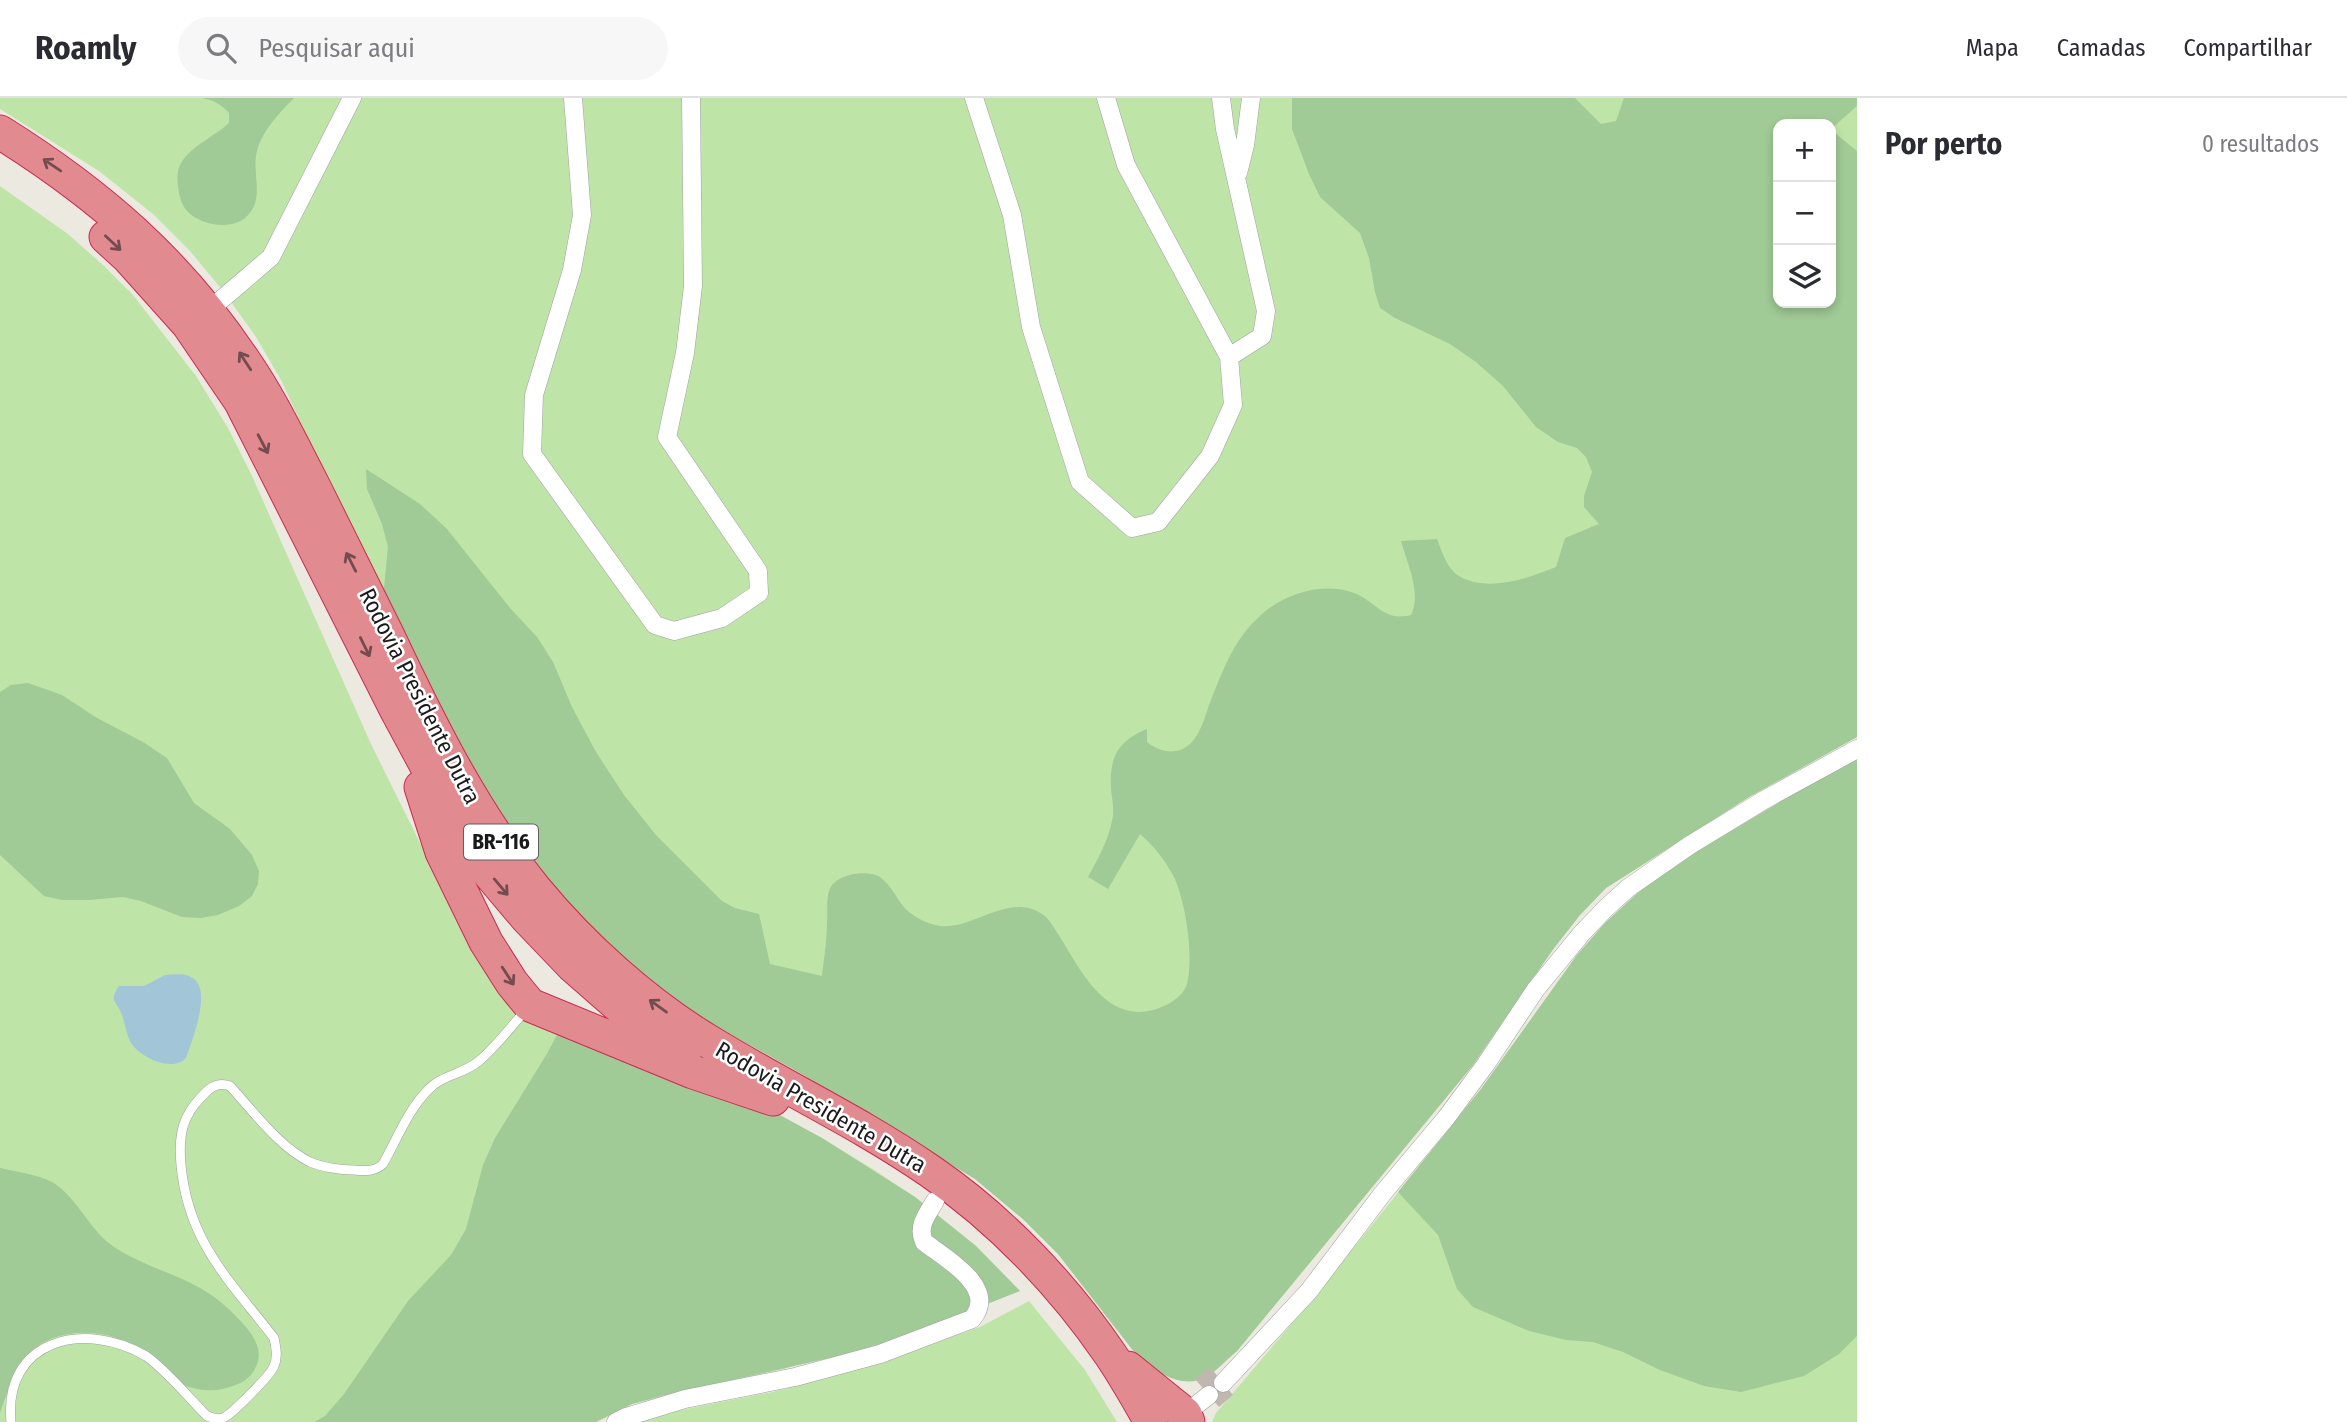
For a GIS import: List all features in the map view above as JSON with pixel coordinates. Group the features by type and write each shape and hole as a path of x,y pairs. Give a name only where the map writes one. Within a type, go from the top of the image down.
{"highway":[{"name":"Rodovia Presidente Dutra","path":"0,132 54,166 96,197 141,238 208,311 247,365 285,431 442,749 477,809 535,888 578,936 640,992 705,1040 830,1109 930,1171 975,1205 1016,1241 1057,1287 1110,1353 1152,1422"},
{"name":"Rodovia Presidente Dutra","path":"0,158 71,204 128,257 188,324 241,402 397,711 459,826 489,873 527,918 572,965 629,1015 699,1060 875,1158 935,1201 989,1246 1032,1289 1073,1339 1131,1422"},
{"path":"397,711 442,852 486,942 512,983 530,1005 693,1072 773,1099"},
{"path":"1110,1353 1194,1410"}],"street":[{"path":"208,311 271,257 352,98"},
{"path":"573,98 582,215 572,271 534,395 533,454 655,625 674,632 722,618 759,593 758,571 667,437 685,353 693,286 691,98"},
{"path":"974,98 1012,215 1031,327 1080,482 1132,528 1158,522 1210,456 1233,405 1229,357 1126,165 1106,98"},
{"path":"1221,98 1266,310 1262,336 1229,357"},
{"path":"1237,180 1251,98"},
{"path":"1223,1383 1309,1291 1383,1193 1454,1107 1536,989 1606,908 1628,888 1690,845 1764,800 1857,749"},
{"path":"616,1422 685,1399 795,1377 880,1353 972,1319 979,1305 979,1294 974,1283 924,1242 920,1233 921,1225 935,1201"}],"lane":[{"path":"11,1422 10,1410 17,1377 31,1356 51,1344 82,1338 116,1343 147,1357 213,1419 225,1418 270,1374 276,1363 274,1338 209,1254 195,1226 183,1184 179,1141 187,1114 208,1089 217,1084 230,1086 285,1145 311,1162 344,1170 378,1169 416,1104 430,1087 466,1070 480,1060 530,1005"}],"green space":[{"path":"0,98 1857,98 1857,737 1749,797 1606,888 1554,948 1473,1065 1237,1351 1207,1377 1194,1381 1172,1378 1142,1362 1058,1254 1024,1220 975,1179 800,1073 705,1020 527,867 336,499 281,380 256,337 190,251 153,214 99,171 0,109"},
{"path":"200,98 294,98 272,122 259,144 256,159 257,194 252,210 246,217 232,224 216,225 200,220 187,211 180,196 178,172 184,158 229,123 229,113 223,107"},
{"path":"1292,98 1575,98 1601,124 1616,121 1624,98 1857,98 1857,106 1836,125 1836,119 1773,119 1773,308 1836,308 1836,134 1857,151 1857,737 1749,797 1606,888 1554,948 1473,1065 1237,1351 1206,1377 1181,1381 1142,1362 1058,1254 1024,1220 975,1179 800,1073 705,1020 651,984 601,944 494,819 383,598 388,547 382,524 367,489 366,469 420,504 447,529 510,608 537,637 553,662 572,707 596,752 624,795 656,835 722,901 735,908 759,914 770,964 822,976 829,891 832,885 844,877 867,873 884,880 910,913 935,925 953,926 1004,909 1029,908 1047,918 1100,995 1125,1010 1139,1012 1160,1008 1180,996 1187,984 1189,973 1188,929 1182,899 1173,875 1150,843 1140,834 1108,889 1088,877 1103,848 1111,824 1112,768 1122,745 1147,729 1147,742 1162,750 1179,750 1190,744 1199,731 1224,669 1242,636 1268,609 1291,596 1316,589 1342,590 1362,597 1394,616 1411,615 1414,588 1401,541 1437,539 1445,560 1455,573 1470,581 1495,584 1521,579 1556,567 1565,538 1599,524 1584,507 1584,496 1592,472 1586,457 1577,448 1558,442 1536,427 1503,386 1476,362 1450,344 1380,308 1369,258 1360,233 1320,197 1292,129"},
{"path":"0,186 68,234 104,266 133,295 196,376 228,428 252,476 371,744 424,851 496,975 822,1138 915,1197 976,1246 1020,1291 784,1369 632,1404 596,1422 0,1422"},
{"path":"28,683 62,695 167,758 194,803 230,829 252,855 259,871 258,884 252,896 239,906 218,915 201,918 182,917 123,897 62,900 44,896 0,855 0,692 11,685"},
{"path":"1857,756 1857,1422 1212,1422 1216,1413 1311,1301 1481,1089 1577,955 1605,923 1642,889"},
{"path":"1857,756 1857,1336 1839,1354 1804,1376 1741,1392 1704,1386 1593,1342 1566,1340 1529,1331 1473,1307 1457,1289 1438,1235 1398,1192 1481,1089 1577,955 1605,923 1642,889 1679,862"},
{"path":"562,1025 758,1103 822,1138 915,1197 976,1246 1020,1291 917,1332 856,1352 661,1396 632,1404 596,1422 314,1422 325,1416 344,1394 408,1301 451,1255 466,1229 483,1165 495,1138"},
{"path":"0,1168 52,1182 68,1195 110,1244 132,1257 191,1283 220,1301 246,1327 256,1343 258,1361 251,1375 224,1389 193,1388 186,1386 124,1341 101,1334 76,1333 59,1336 34,1349 17,1370 0,1413"},
{"path":"1029,1301 1085,1370 1117,1422 637,1422 860,1369 980,1327"}],"water":[{"path":"182,974 191,977 197,982 201,998 198,1019 186,1058 172,1064 156,1061 134,1047 114,1001 119,986 144,986 165,975"}],"building":[{"path":"1210,1367 1233,1395 1219,1407 1195,1379"}]}
